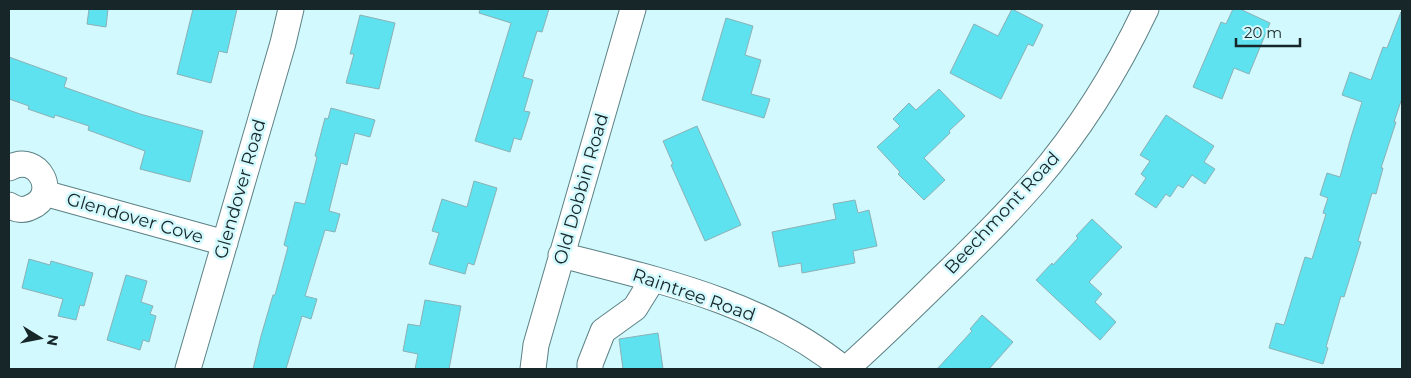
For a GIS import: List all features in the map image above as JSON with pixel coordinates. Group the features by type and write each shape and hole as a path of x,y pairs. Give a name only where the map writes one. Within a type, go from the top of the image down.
{"street":[{"name":"Glendover Road","path":"188,369 283,43 291,9"},
{"name":"Old Dobbin Road","path":"533,369 536,345 561,255 633,9"},
{"name":"Beechmont Road","path":"845,369 879,340 986,235 1035,182 1093,105 1132,38 1146,9"},
{"name":"Glendover Cove","path":"9,168 21,164 35,168 44,179 44,193 41,200 35,206 28,209 20,209 9,205"},
{"name":"Glendover Cove","path":"44,193 225,243"},
{"name":"Raintree Road","path":"561,255 653,279 738,306 804,340 845,369"},
{"path":"590,369 590,364 603,331 635,308 653,279"}],"building":[{"path":"89,9 108,9 106,27 87,24"},
{"path":"193,9 237,9 227,53 219,51 211,83 177,74"},
{"path":"480,9 549,9 542,32 537,31 523,77 533,80 524,111 530,112 521,140 514,138 510,152 475,141 511,23 479,13"},
{"path":"1012,9 1043,25 1033,46 1028,44 1001,99 950,73 974,24 998,36"},
{"path":"1233,9 1240,9 1270,23 1249,74 1234,68 1222,99 1193,87 1221,22 1226,24"},
{"path":"1401,12 1402,98 1381,168 1383,168 1376,194 1372,193 1358,241 1361,242 1344,297 1341,296 1323,364 1269,348 1276,323 1284,325 1305,257 1312,259 1326,214 1323,213 1328,198 1320,195 1327,173 1340,177 1362,102 1342,95 1350,72 1371,80 1383,47 1387,48"},
{"path":"360,15 395,23 379,89 346,83 354,54 350,54"},
{"path":"726,18 753,26 745,55 761,60 751,94 770,99 764,118 702,100"},
{"path":"9,57 67,78 64,87 140,114 203,131 190,182 140,169 145,151 88,130 89,126 55,115 54,118 28,109 29,106 9,99"},
{"path":"939,89 965,116 924,158 945,180 924,200 898,174 900,172 877,147 900,126 893,119 909,103 916,110"},
{"path":"331,108 375,120 370,137 355,133 347,165 341,163 329,211 340,214 335,232 325,230 305,296 317,299 311,319 302,316 286,369 253,369 288,247 284,245 295,202 305,204 325,118 328,119"},
{"path":"1166,115 1214,146 1204,162 1215,169 1205,184 1192,175 1183,188 1178,185 1170,197 1166,194 1156,208 1135,194 1146,178 1141,174 1150,161 1140,155"},
{"path":"697,126 741,225 705,241 671,165 673,164 663,141"},
{"path":"474,181 497,188 474,265 468,263 465,274 429,264 439,233 432,231 442,199 467,207"},
{"path":"855,200 858,213 869,210 877,246 853,251 855,263 802,273 801,263 779,267 772,232 836,219 833,204"},
{"path":"1092,219 1122,247 1089,282 1102,294 1095,302 1116,322 1100,340 1036,280 1078,238 1076,236"},
{"path":"29,259 50,265 51,261 93,273 84,306 80,305 76,320 58,316 63,299 22,288"},
{"path":"126,275 147,281 141,302 153,306 150,314 156,316 149,342 143,340 140,350 107,340"},
{"path":"425,300 461,306 449,369 415,369 418,354 403,351 408,324 420,326"},
{"path":"982,315 1013,342 989,369 937,369 972,331 970,329"},
{"path":"658,333 663,369 623,369 619,339"}]}
